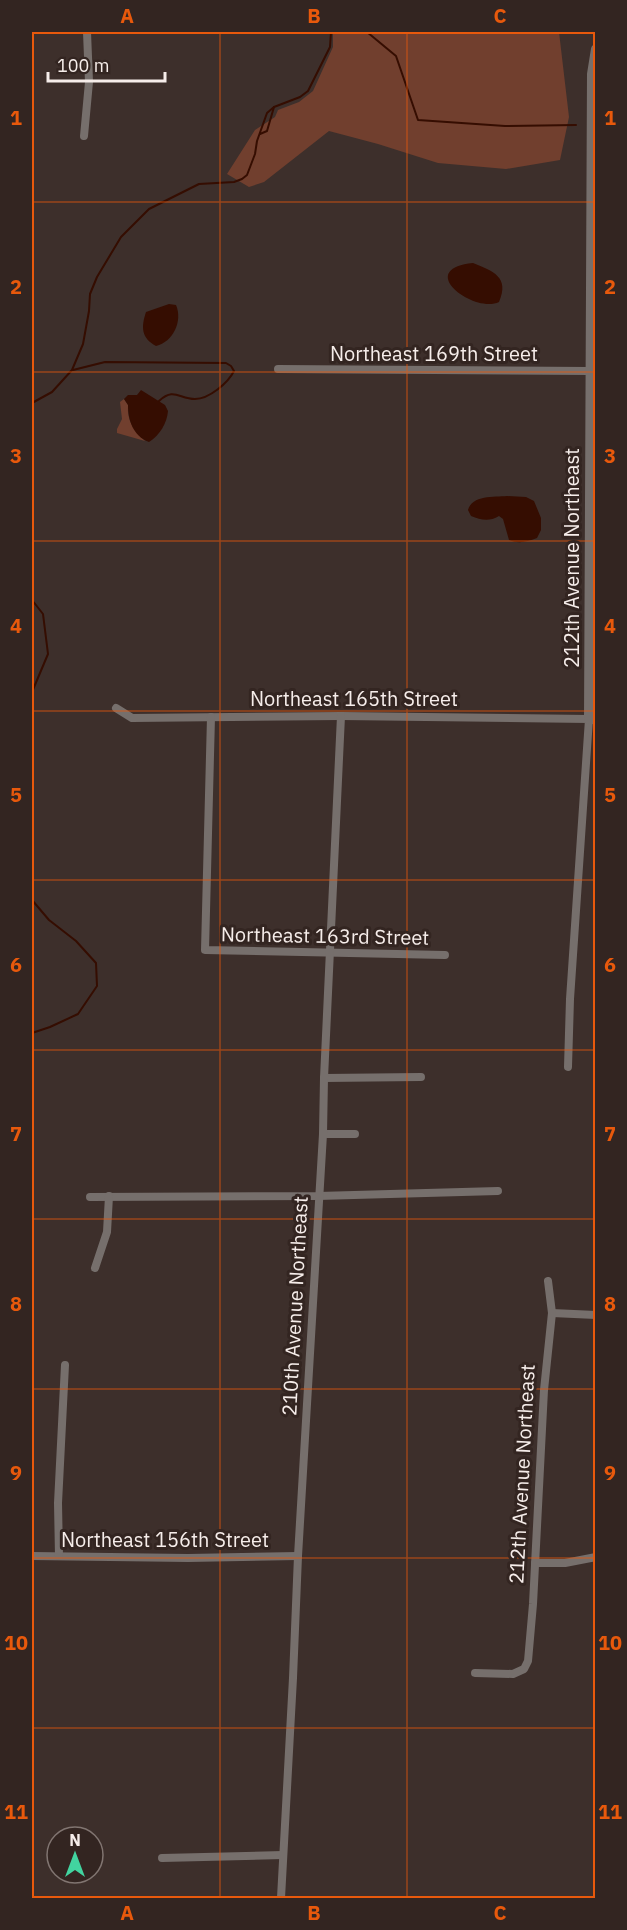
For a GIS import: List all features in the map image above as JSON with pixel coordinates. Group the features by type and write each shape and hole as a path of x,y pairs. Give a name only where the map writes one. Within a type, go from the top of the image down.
{"street":[{"path":"84,136 89,82 87,32"},
{"name":"212th Avenue Northeast","path":"568,1067 570,999 592,719 593,477 590,371 593,263 592,74 596,49"},
{"name":"Northeast 169th Street","path":"278,369 590,371"},
{"name":"Northeast 165th Street","path":"116,708 132,718 341,716 592,719"},
{"name":"210th Avenue Northeast","path":"281,1899 298,1556 323,1134 341,716"},
{"name":"Northeast 163rd Street","path":"212,717 205,950 445,955"},
{"path":"324,1078 421,1077"},
{"path":"323,1134 355,1134"},
{"path":"90,1197 318,1196 498,1191"},
{"path":"95,1268 108,1232 109,1196"},
{"name":"212th Avenue Northeast","path":"475,1673 513,1674 524,1669 528,1661 544,1390 552,1313 548,1281"},
{"path":"552,1313 596,1315"},
{"path":"59,1556 58,1503 65,1365"},
{"name":"Northeast 156th Street","path":"32,1556 188,1558 298,1556"},
{"path":"535,1563 566,1563 596,1557"},
{"path":"162,1858 283,1855"}],"shaded area":[{"path":"333,32 559,32 569,117 560,160 506,169 438,163 329,131 264,182 249,187 227,174 255,130 275,117 278,110 299,102 313,91 333,47"},
{"path":"473,263 498,276 502,286 499,302 488,304 464,297 449,281 449,273 456,267"},
{"path":"169,304 176,305 177,324 172,335 156,346 145,336 143,323 146,312"},
{"path":"141,390 165,405 168,411 162,428 149,442 139,436 132,427 128,405 124,399 128,395 137,395"},
{"path":"124,399 128,405 132,424 145,441 117,433 122,419 120,402"},
{"path":"507,496 526,497 534,501 541,518 541,530 537,538 523,542 509,540 503,519 499,516 488,520 482,519 471,516 468,510 470,505 479,499"}],"waterway":[{"path":"32,403 52,392 72,370 83,344 90,294 97,277 121,237 149,209 199,184 234,182 247,175 267,113 274,107 300,97 308,91 330,47 331,32"},
{"path":"367,32 396,56 418,120 505,126 576,125"},
{"path":"260,134 267,131 274,107"},
{"path":"73,370 105,362 226,363 234,371 223,385 206,396 189,399 173,394 159,401"},
{"path":"32,600 43,614 48,654 32,692"},
{"path":"32,900 49,920 76,941 96,963 97,986 78,1014 32,1033"}]}
